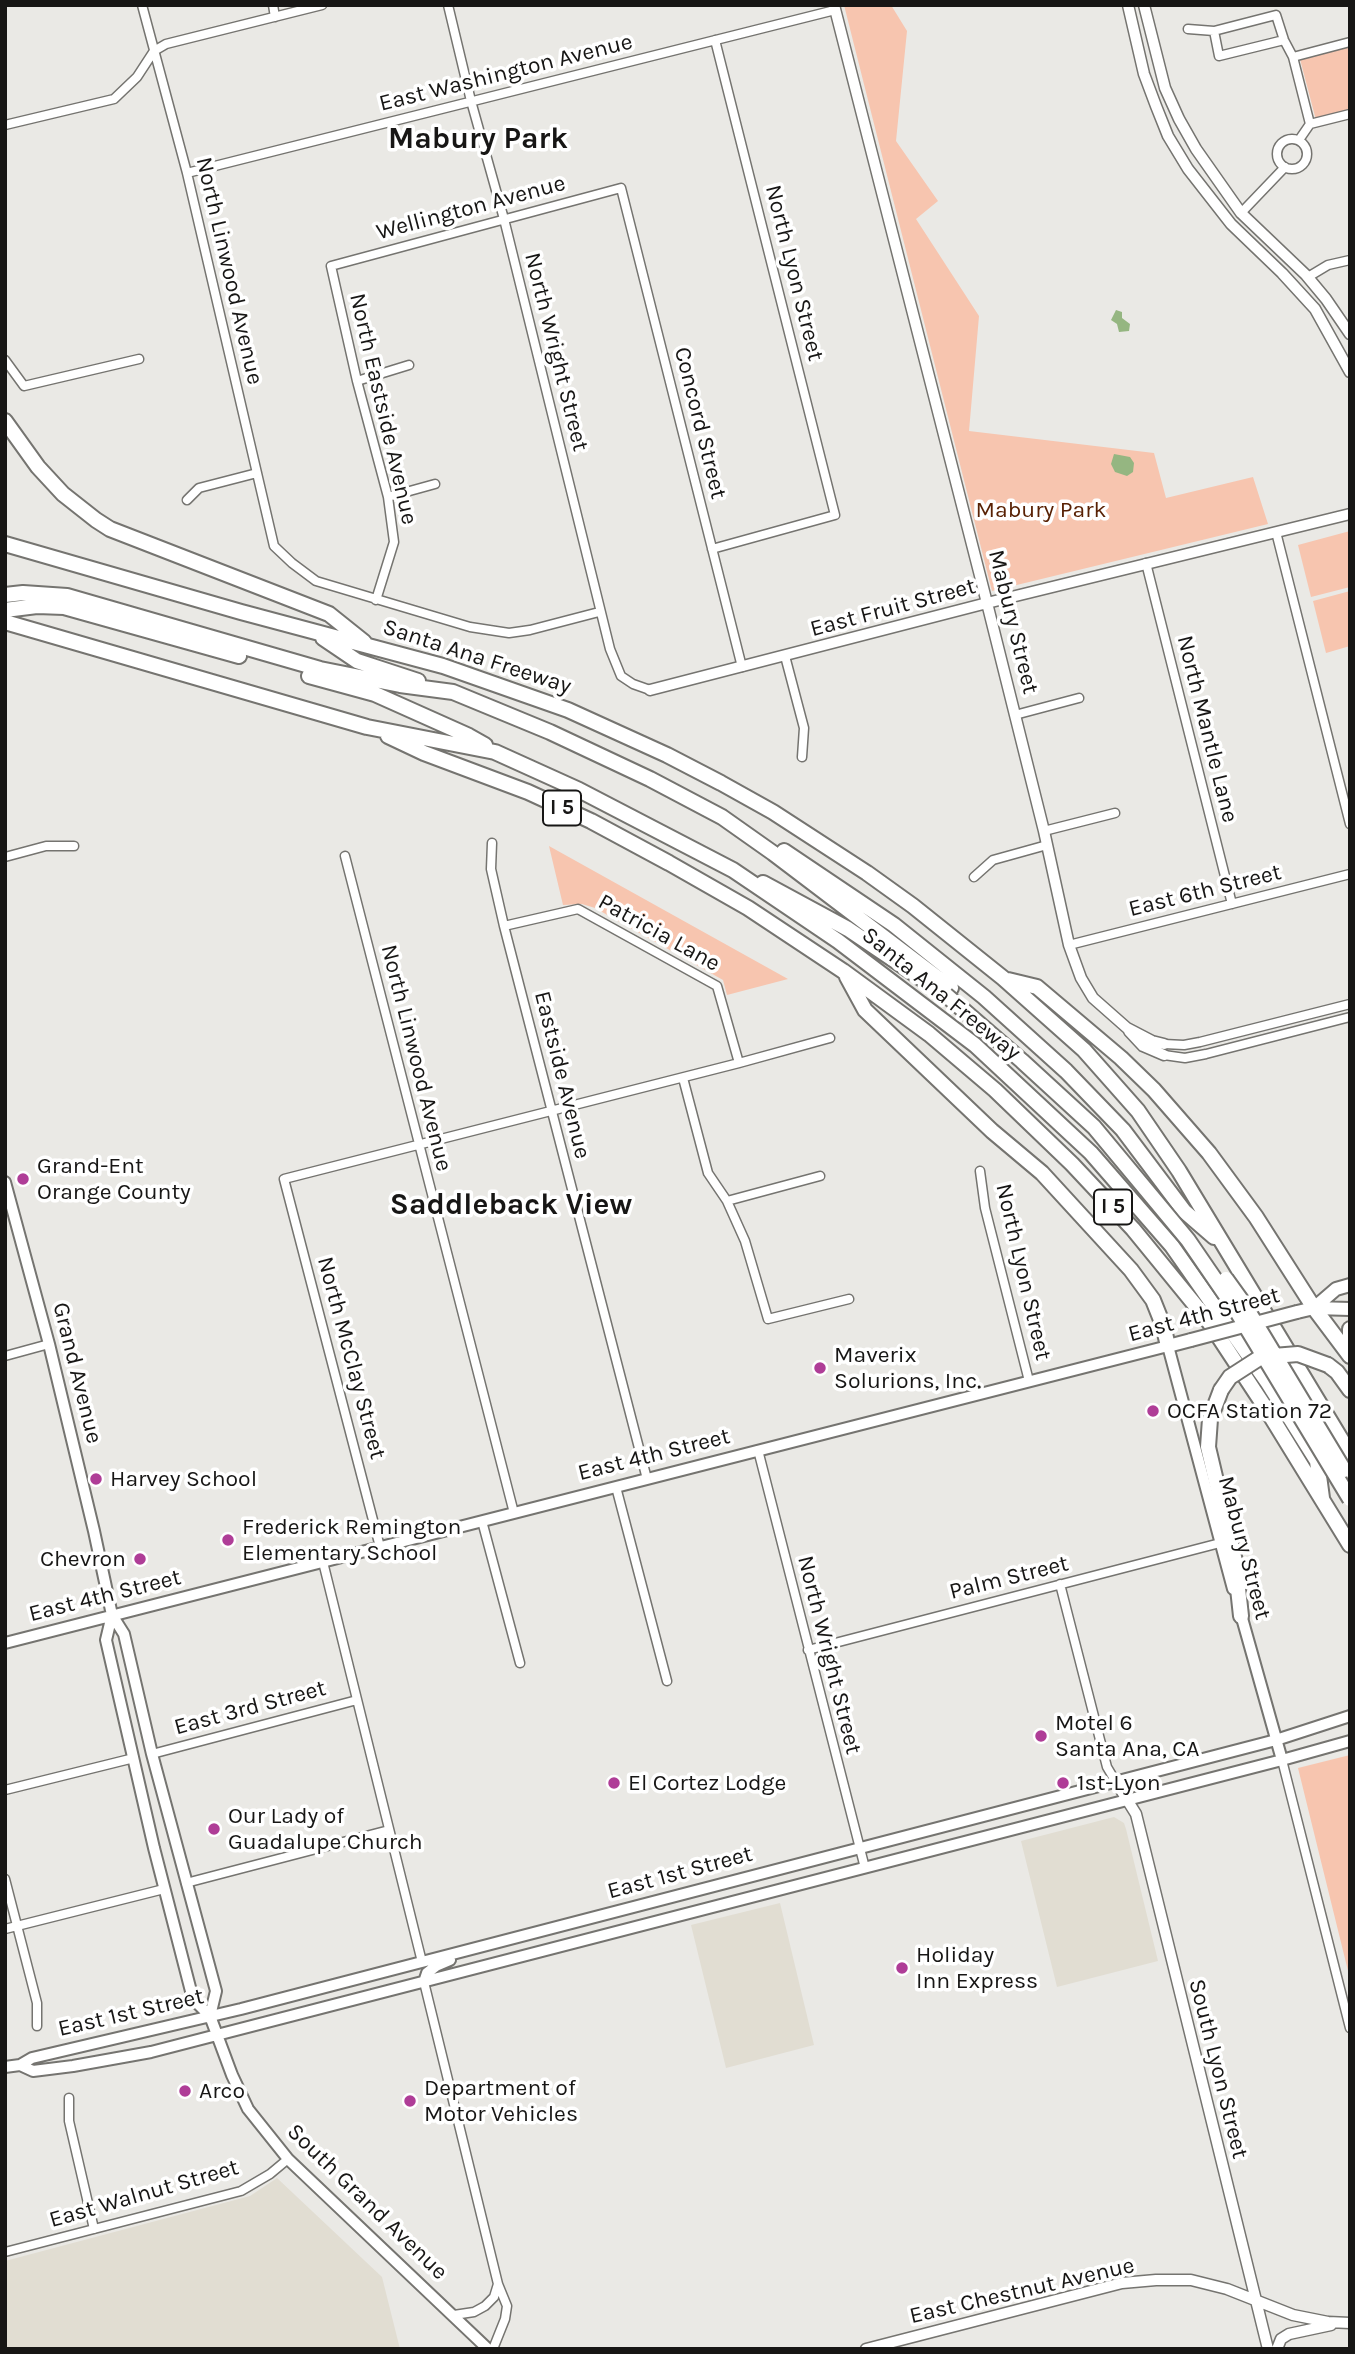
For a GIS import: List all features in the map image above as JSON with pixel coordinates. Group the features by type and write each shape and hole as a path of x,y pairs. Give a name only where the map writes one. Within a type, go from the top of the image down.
{"highway":[{"path":"5,421 38,467 63,494 110,529 330,614 368,645"},
{"name":"Santa Ana Freeway","path":"5,544 456,670 568,710 689,766 773,812 867,873 1003,978 1084,1050 1138,1111 1179,1171 1350,1454"},
{"path":"5,594 67,596 320,670 453,692"},
{"path":"5,610 37,606 64,607 375,694 469,736 495,752"},
{"name":"Santa Ana Freeway","path":"5,622 368,727 495,752 579,790 733,870 838,941 975,1045 1091,1153 1171,1245 1268,1383 1317,1461 1322,1498"},
{"name":"Santa Ana Freeway","path":"312,631 358,661 453,692"},
{"name":"I 5","path":"453,692 600,754 739,828"},
{"name":"Santa Ana Freeway","path":"368,727 424,753 528,792 592,821 748,908 843,971 929,1034 995,1090 1072,1164 1133,1229 1209,1322 1350,1545"},
{"path":"739,828 1026,1052 1098,1122 1143,1171 1244,1304 1350,1480"},
{"name":"Santa Ana Freeway","path":"739,828 778,847 894,925 984,997 1066,1071 1123,1130 1184,1211 1223,1244"},
{"path":"733,870 782,892 848,929 948,991 1094,1127 1188,1240 1236,1310 1350,1499"},
{"path":"843,971 865,1010 992,1131 1042,1173 1131,1270 1153,1300 1168,1346"},
{"path":"1003,978 1037,987 1111,1049 1154,1090 1209,1153 1256,1217 1314,1308 1350,1356"},
{"path":"1350,1329 1350,1340"},
{"path":"1241,1616 1235,1561 1208,1447 1210,1419 1221,1390 1230,1377 1261,1357 1298,1354 1328,1365 1337,1372 1350,1390"}],"main road":[{"name":"Grand Avenue","path":"5,1182 49,1344 112,1615 124,1634 152,1754 216,1991 210,2016"},
{"name":"East 4th Street","path":"1314,1308 1336,1289 1350,1285"},
{"name":"East 4th Street","path":"5,1643 1297,1312 1314,1308 1350,1309"},
{"name":"Mabury Street","path":"1168,1346 1220,1543 1282,1760"},
{"name":"Grand Avenue","path":"112,1615 106,1640 164,1889 193,1999 210,2016 216,2036"},
{"name":"East 1st Street","path":"5,2067 1116,1782 1276,1740 1350,1716"},
{"name":"East 1st Street","path":"20,2065 33,2071 151,2052 1350,1741"},
{"path":"424,1982 427,1973 436,1966 506,1940"},
{"name":"South Grand Avenue","path":"216,2036 248,2109 288,2159 491,2349"}],"street":[{"name":"North Linwood Avenue","path":"142,5 187,173 274,546 292,564 316,581 376,600"},
{"path":"273,5 275,17"},
{"path":"5,125 114,99 137,77 154,51 166,44 322,5"},
{"name":"North Wright Street","path":"448,5 504,219 599,612 621,676 650,690"},
{"path":"1128,5 1144,74 1168,136 1188,169 1231,224 1315,309 1350,372"},
{"path":"1144,5 1165,88 1196,149 1241,213 1308,277 1350,334"},
{"name":"East Washington Avenue","path":"187,173 834,8"},
{"name":"Mabury Street","path":"834,8 987,603 1044,831 1069,946 1081,978 1093,998 1127,1028 1164,1049"},
{"path":"1188,29 1214,31 1276,15 1293,57 1310,124"},
{"path":"1214,31 1219,56 1284,40"},
{"name":"North Lyon Street","path":"712,549 835,515 715,40"},
{"path":"1293,57 1350,42"},
{"path":"1299,140 1310,124 1350,114"},
{"path":"1289,139 1299,140 1307,151 1305,160 1299,167 1285,167 1277,154 1280,145 1289,139"},
{"path":"1241,213 1285,167"},
{"name":"Wellington Avenue","path":"331,266 621,188"},
{"name":"Concord Street","path":"621,188 742,667"},
{"path":"1308,277 1328,265 1350,260"},
{"name":"North Eastside Avenue","path":"331,266 357,381 388,497 394,542 376,600"},
{"path":"5,360 24,386 139,359"},
{"path":"357,381 409,365"},
{"path":"187,500 199,488 257,473"},
{"path":"388,497 435,484"},
{"name":"East Fruit Street","path":"650,690 1146,563 1350,514"},
{"path":"1276,532 1350,824"},
{"name":"North Mantle Lane","path":"1146,563 1232,904"},
{"path":"376,600 470,627 509,633 599,612"},
{"path":"785,656 804,728 802,757"},
{"path":"1015,715 1079,698"},
{"path":"1044,831 1115,813"},
{"name":"Eastside Avenue","path":"492,843 491,869 504,926 647,1479"},
{"path":"974,877 993,860 1047,845"},
{"path":"5,857 46,846 74,846"},
{"name":"North Linwood Avenue","path":"345,856 514,1513"},
{"name":"East 6th Street","path":"1069,946 1350,874"},
{"name":"Patricia Lane","path":"504,926 578,909 717,986 739,1063"},
{"path":"1164,1049 1350,1004"},
{"path":"1164,1049 1185,1058 1350,1017"},
{"path":"419,1145 830,1038"},
{"path":"682,1078 708,1173 727,1201 745,1241 768,1320 849,1299"},
{"name":"North McClay Street","path":"380,1547 284,1179 419,1145"},
{"name":"North Lyon Street","path":"980,1171 985,1208 1029,1381"},
{"path":"727,1201 820,1176"},
{"path":"5,1356 49,1344"},
{"name":"North Wright Street","path":"758,1450 865,1868"},
{"path":"616,1487 667,1681"},
{"path":"482,1521 520,1663"},
{"name":"Palm Street","path":"808,1650 1220,1543"},
{"path":"323,1562 422,1962"},
{"path":"1060,1584 1107,1767 1127,1800"},
{"name":"East 3rd Street","path":"152,1754 357,1700"},
{"path":"5,1790 134,1758"},
{"path":"1282,1760 1350,2028"},
{"name":"South Lyon Street","path":"1127,1800 1136,1814 1268,2349"},
{"path":"186,1883 389,1830"},
{"path":"5,1879 37,2003 37,2026"},
{"path":"5,1929 164,1889"},
{"path":"424,1982 498,2284 507,2306 505,2319 491,2349"},
{"path":"69,2098 69,2121 94,2229"},
{"name":"East Walnut Street","path":"5,2252 241,2191 270,2174 288,2159"},
{"name":"East Chestnut Avenue","path":"866,2349 1122,2283 1156,2280 1192,2280 1227,2289 1293,2315 1344,2323"},
{"path":"454,2315 474,2312 485,2306 494,2297 498,2284"},
{"path":"1277,2349 1281,2339 1289,2334 1344,2323"}],"shaded area":[{"path":"1116,310 1122,312 1122,318 1130,324 1129,331 1119,332 1117,324 1111,320"},
{"path":"1114,454 1130,457 1134,463 1133,472 1127,476 1115,472 1111,464"},
{"path":"1114,1817 1124,1823 1126,1829 1158,1961 1057,1987 1021,1841"},
{"path":"780,1903 814,2045 726,2068 691,1925"},
{"path":"277,2178 382,2277 400,2349 5,2349 5,2261 250,2196"}],"green space":[{"name":"Mabury Park","path":"844,5 891,5 907,31 896,141 938,201 916,219 979,316 969,431 1154,453 1166,498 1253,477 1268,524 992,591"},
{"path":"1350,46 1350,111 1316,120 1300,59"},
{"path":"1350,531 1350,587 1311,597 1298,545"},
{"path":"1350,591 1350,646 1326,653 1313,601"},
{"path":"549,846 788,979 727,995 723,980 595,908 582,904 563,905"},
{"path":"1350,1755 1350,1979 1298,1768"}],"place":[{"name":"Grand-Ent Orange County","path":"23,1179"},
{"name":"Maverix Solurions, Inc.","path":"820,1368"},
{"name":"OCFA Station 72","path":"1153,1411"},
{"name":"Harvey School","path":"96,1479"},
{"name":"Frederick Remington Elementary School","path":"228,1540"},
{"name":"Chevron","path":"140,1559"},
{"name":"Motel 6 Santa Ana, CA","path":"1041,1736"},
{"name":"El Cortez Lodge","path":"614,1783"},
{"name":"1st-Lyon","path":"1063,1783"},
{"name":"Our Lady of Guadalupe Church","path":"214,1829"},
{"name":"Holiday Inn Express","path":"902,1968"},
{"name":"Arco","path":"185,2091"},
{"name":"Department of Motor Vehicles","path":"410,2101"}],"district":[{"name":"Mabury Park","path":"478,139"},
{"name":"Saddleback View","path":"511,1205"}]}
